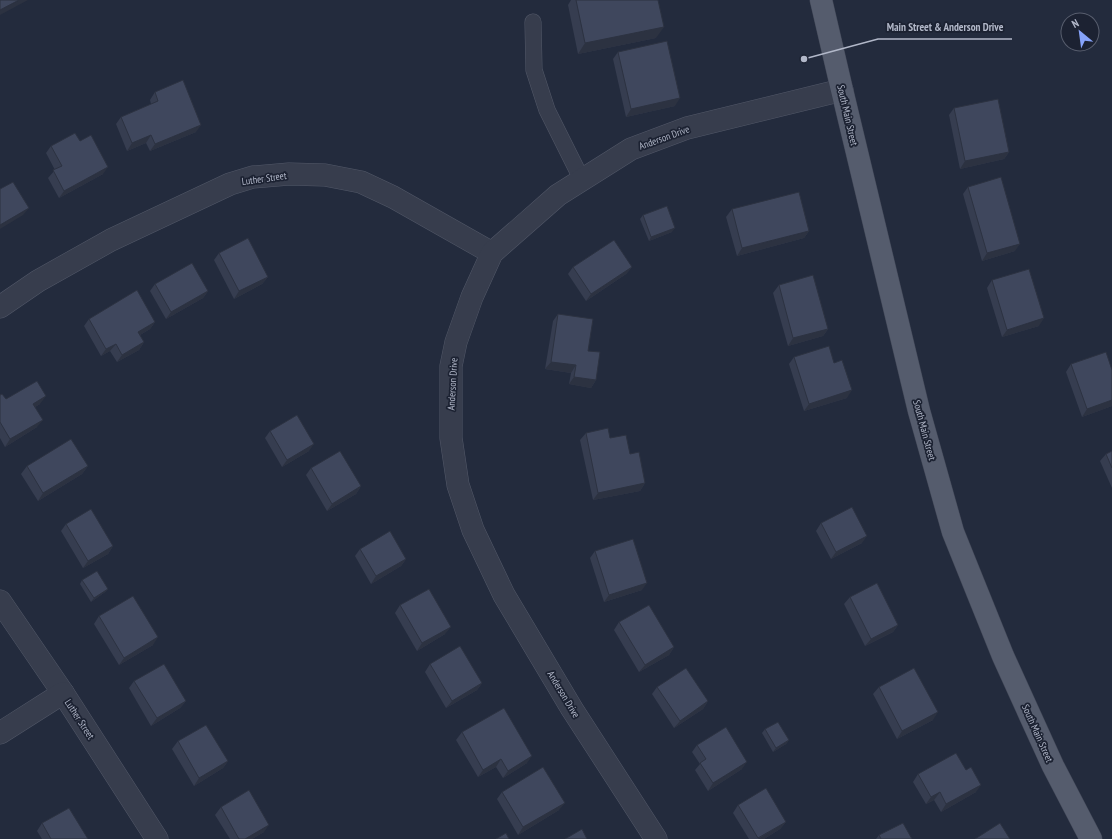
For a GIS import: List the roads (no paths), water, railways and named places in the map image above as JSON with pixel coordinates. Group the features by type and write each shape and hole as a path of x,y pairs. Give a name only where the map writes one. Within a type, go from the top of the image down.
{"main road":[{"name":"South Main Street","path":"821,0 919,412 953,532 1003,656 1053,766 1091,839"}],"street":[{"name":"Anderson Drive","path":"656,839 572,708 504,595 473,530 458,485 451,438 451,366 456,342 472,297 492,253 558,195 631,149 687,128 842,90"},
{"name":"Luther Street","path":"0,307 38,281 111,240 230,184 253,177 289,174 325,175 361,182 394,197 492,253"},
{"name":"Luther Street","path":"0,602 63,693 157,839"},
{"path":"0,733 63,693"}],"lane":[{"path":"533,22 534,70 547,110 582,180"}],"place":[{"name":"Main Street & Anderson Drive","path":"804,59"}]}
